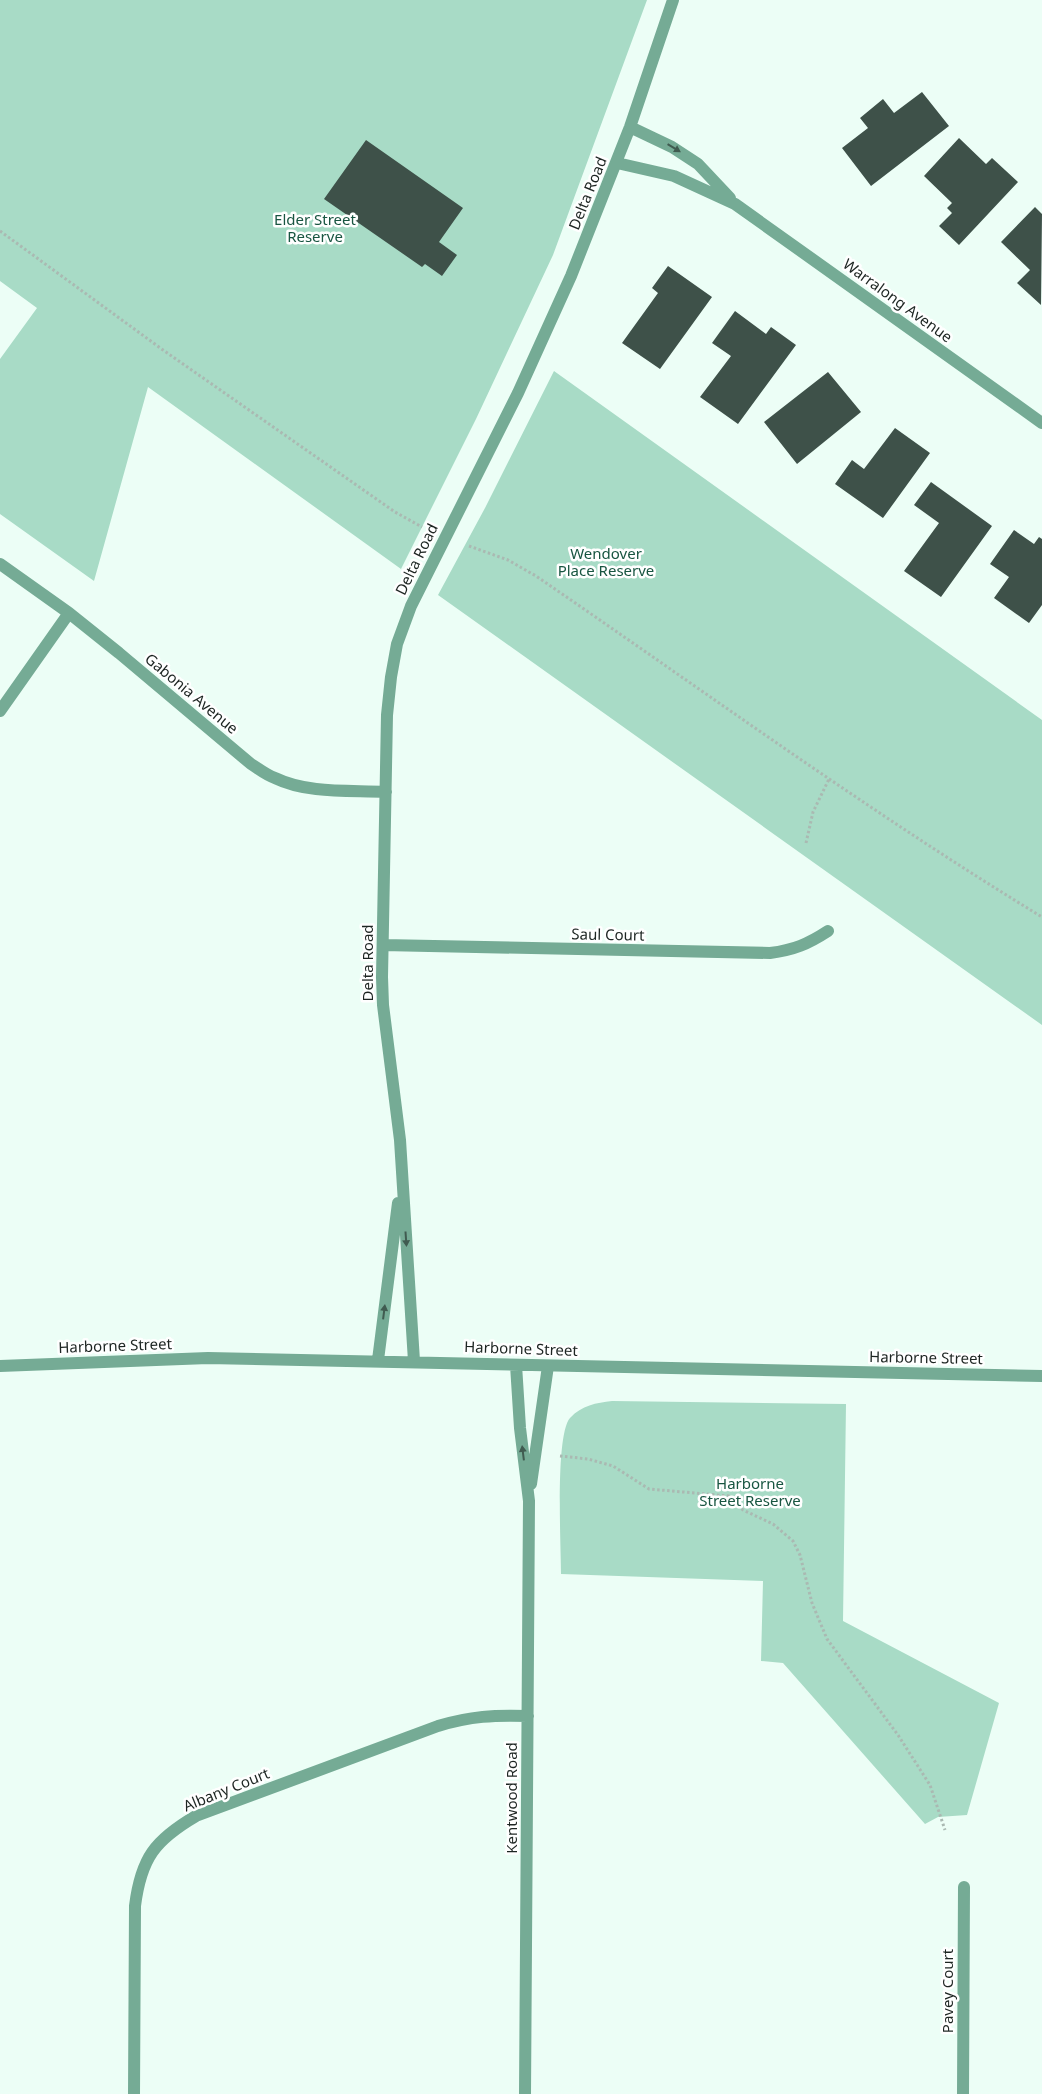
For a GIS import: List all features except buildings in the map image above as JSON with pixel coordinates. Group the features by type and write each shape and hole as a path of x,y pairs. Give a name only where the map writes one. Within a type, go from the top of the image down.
{"street":[{"name":"Delta Road","path":"414,1362 396,1102 383,1005 382,945 387,715 397,644 411,606 443,539 492,447 571,276 617,163 673,0"},
{"name":"Warralong Avenue","path":"630,127 672,147 698,164 735,204"},
{"name":"Warralong Avenue","path":"617,163 674,176 735,204 1042,423"},
{"name":"Gabonia Avenue","path":"0,564 69,613 251,764 274,778 302,786 330,790 386,792"},
{"path":"0,711 69,613"},
{"name":"Saul Court","path":"382,945 770,953 792,950 811,942 828,931"},
{"name":"Delta Road","path":"378,1360 401,1173"},
{"name":"Harborne Street","path":"0,1366 208,1358 378,1360 548,1366 1042,1376"},
{"name":"Kentwood Road","path":"516,1365 520,1428 529,1501 525,2094"},
{"name":"Kentwood Road","path":"529,1501 548,1366"},
{"name":"Albany Court","path":"134,2094 135,1906 143,1867 162,1838 196,1816 438,1726 475,1717 528,1716"},
{"name":"Pavey Court","path":"963,2094 964,1887"}],"path":[{"path":"0,232 163,350 395,512 443,539 474,547 508,560 536,576 829,779 979,879 1042,917"},
{"path":"806,843 813,812 829,779"},
{"path":"557,1456 588,1459 613,1466 649,1489 729,1496 743,1510 773,1524 793,1541 800,1555 812,1603 827,1639 898,1735 930,1785 945,1830"}],"green space":[{"name":"Elder Street Reserve","path":"0,0 647,0 553,255 476,419 401,569 148,387 94,581 0,514 0,359 37,308 0,281"},
{"name":"Wendover Place Reserve","path":"554,371 1042,720 1042,1025 438,595 485,508"},
{"name":"Harborne Street Reserve","path":"612,1401 846,1404 843,1621 999,1703 967,1815 938,1817 925,1824 783,1663 761,1661 763,1581 561,1574 561,1467 565,1428 570,1418 584,1407"}]}
